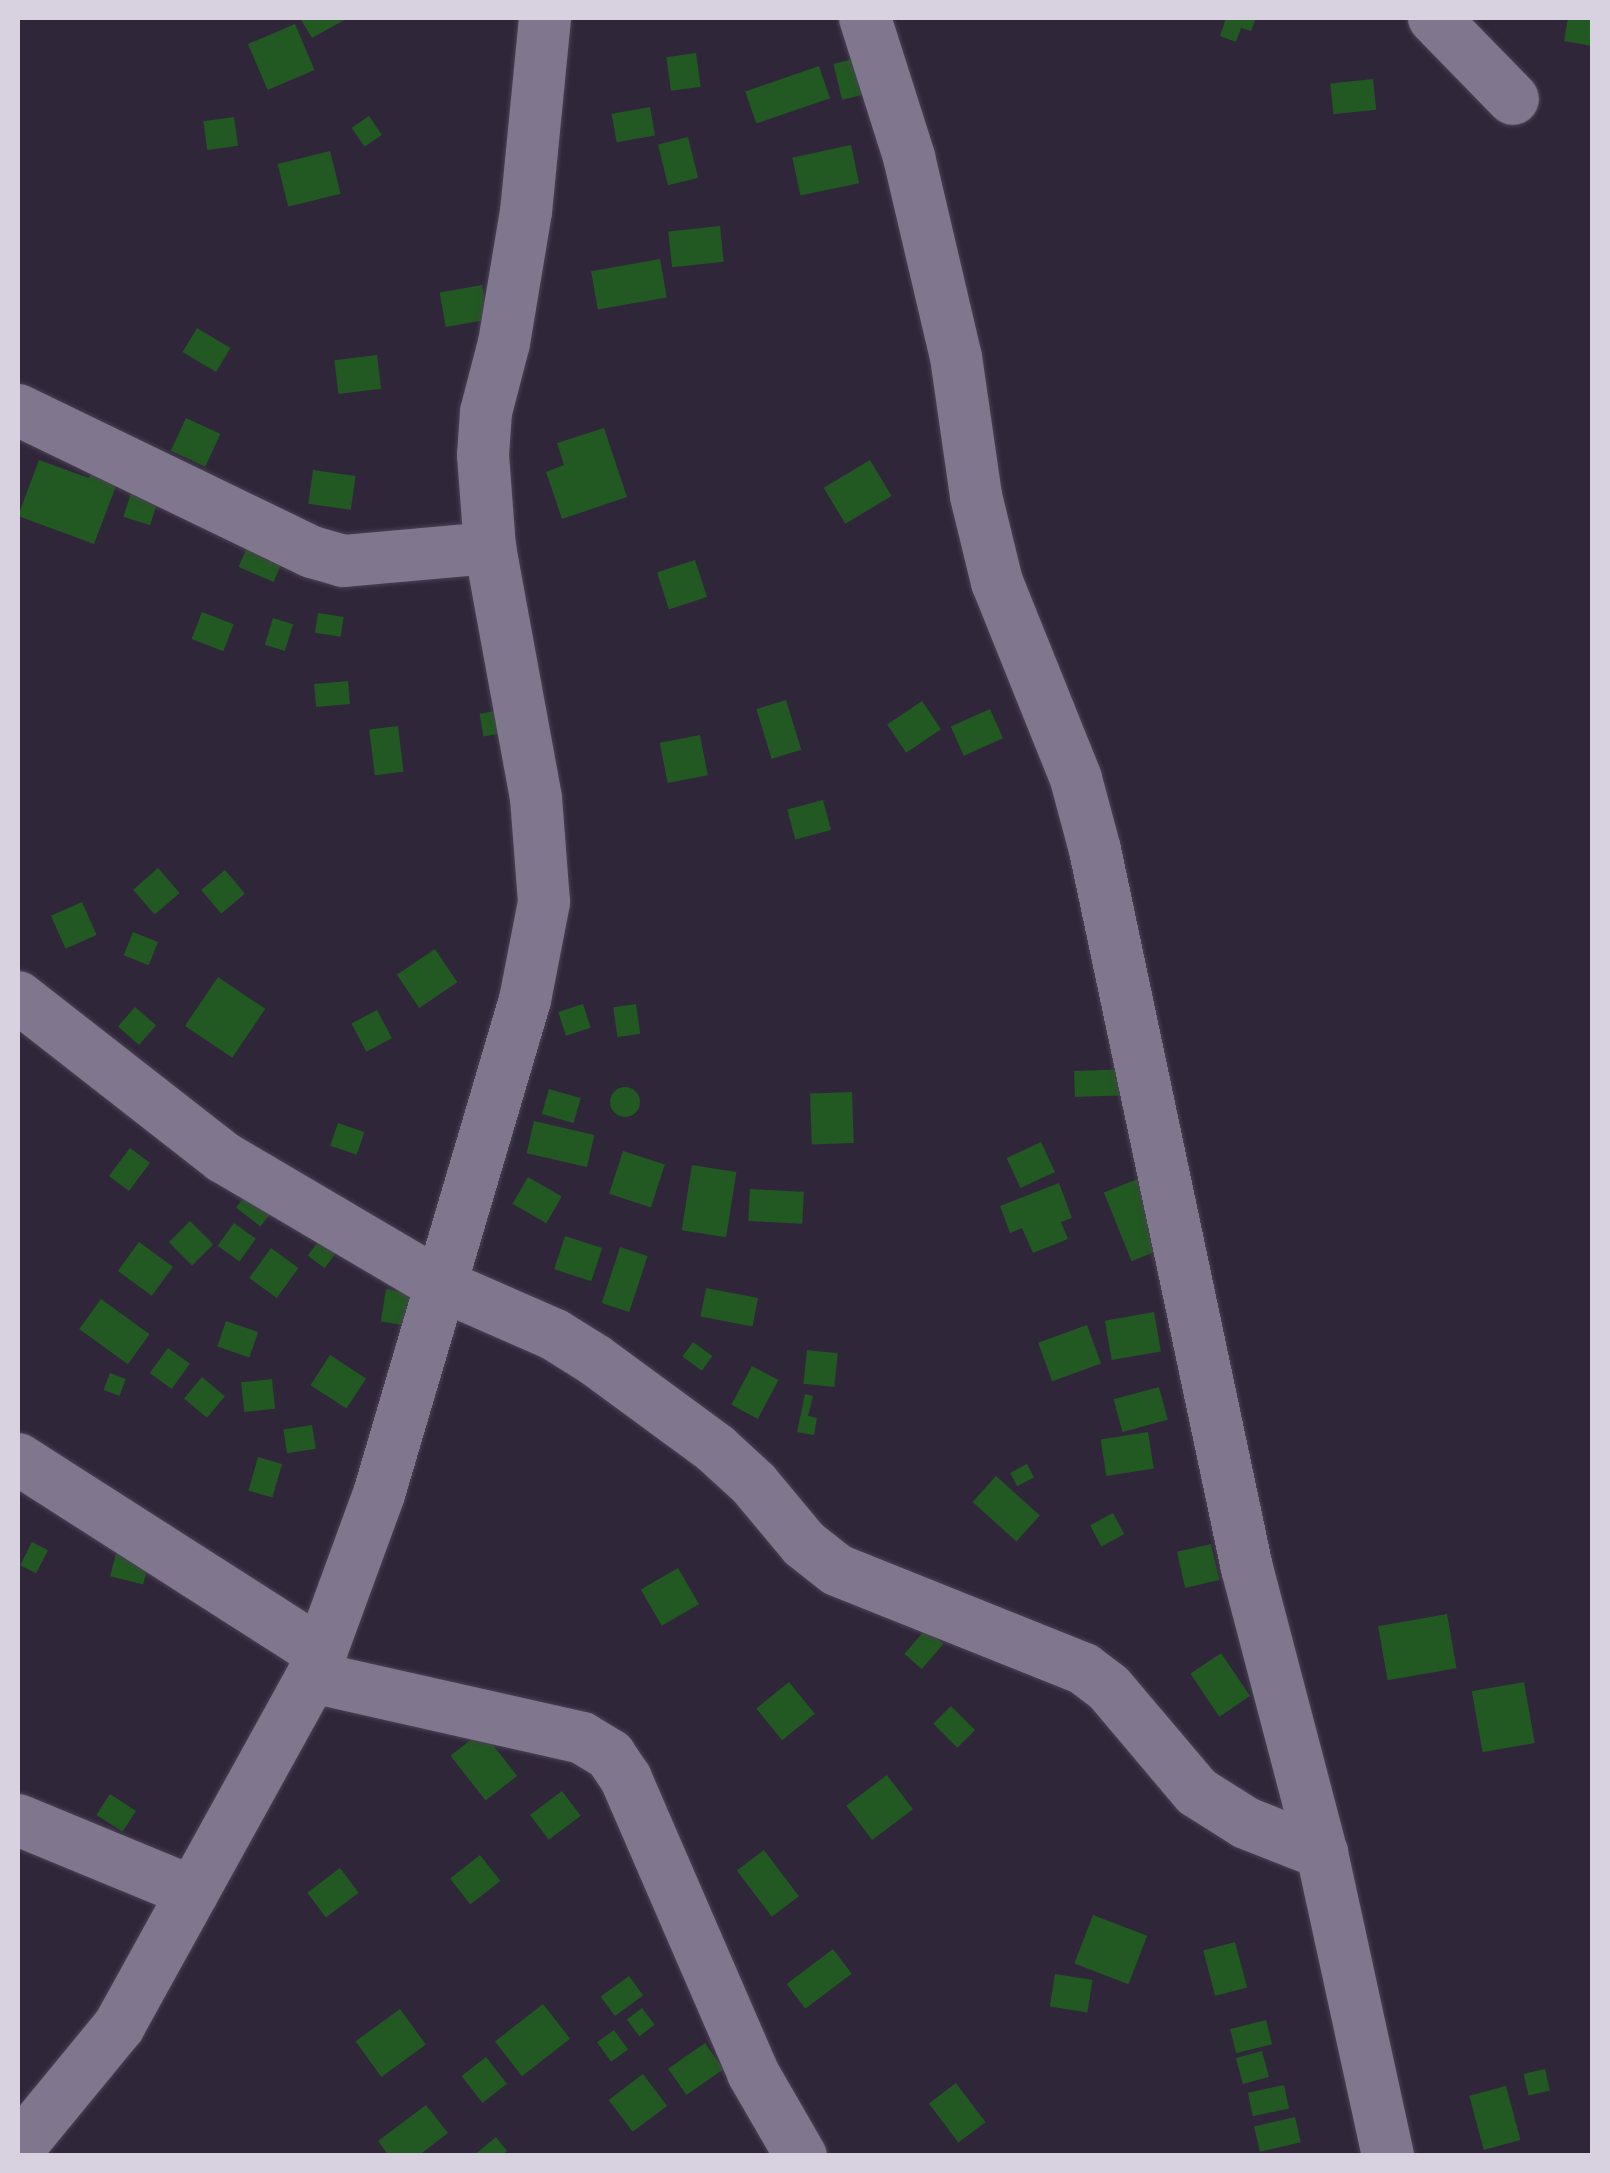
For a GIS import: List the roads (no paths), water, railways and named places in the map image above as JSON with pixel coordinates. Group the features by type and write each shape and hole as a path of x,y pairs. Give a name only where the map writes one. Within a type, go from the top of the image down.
{"street":[{"path":"18,2149 119,2026 317,1664 379,1494 525,1000 544,902 536,798 490,548 483,454 486,412 504,343 526,212 545,18"},
{"path":"866,18 909,156 956,357 976,496 997,582 1076,779 1094,850 1247,1568 1322,1854 1388,2156"},
{"path":"1434,18 1513,99"},
{"path":"18,410 312,552 342,561 490,548"},
{"path":"18,997 224,1157 439,1284 555,1335 595,1360 716,1450 754,1484 804,1544 837,1570 1084,1670 1109,1688 1196,1792 1246,1823 1322,1854"},
{"path":"18,1459 317,1664 582,1738 610,1755 626,1779 737,2040 801,2156"},
{"path":"18,1820 193,1892"}]}
